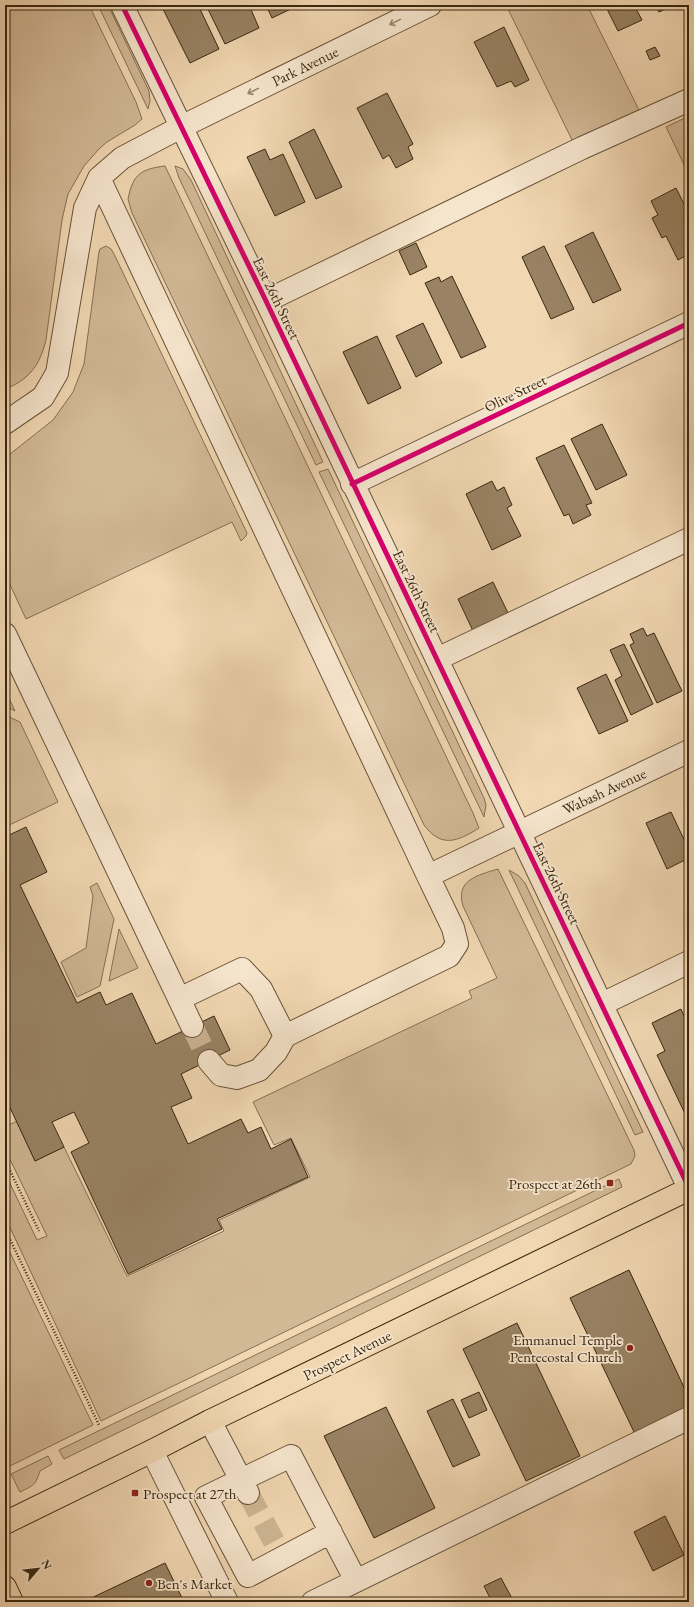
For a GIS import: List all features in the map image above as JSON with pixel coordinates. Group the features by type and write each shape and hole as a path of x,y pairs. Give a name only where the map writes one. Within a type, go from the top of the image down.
{"main road":[{"name":"Prospect Avenue","path":"5,1523 210,1421 689,1188"},
{"path":"5,1587 12,1602"}],"street":[{"name":"East 26th Street","path":"122,5 266,301 689,1188"},
{"name":"Park Avenue","path":"99,178 122,158 181,127 430,5"},
{"path":"266,301 582,148 689,100"},
{"path":"5,423 43,397 57,373 85,208 99,178"},
{"path":"99,178 453,928 457,944 449,956 285,1036 276,1052 259,1070 237,1078 221,1076 209,1061"},
{"name":"Olive Street","path":"352,484 689,324"},
{"path":"436,659 689,539"},
{"path":"5,634 192,1026"},
{"name":"Wabash Avenue","path":"428,876 689,750"},
{"path":"602,1004 689,962"},
{"path":"179,999 242,969 261,989 285,1036"},
{"path":"313,1602 689,1418"},
{"path":"210,1421 245,1486"},
{"path":"152,1451 227,1602"},
{"path":"331,1532 280,1552 248,1576 206,1497 245,1486 291,1456 331,1532 356,1581"},
{"path":"202,1551 227,1537"}],"path":[{"path":"5,1160 39,1231"},
{"path":"5,1229 99,1425"}],"shaded area":[{"path":"5,5 89,5 136,102 142,119 99,149 84,166 68,194 62,220 44,349 37,364 27,376 21,381 5,389"},
{"path":"98,5 108,5 149,91 150,101 148,109"},
{"path":"506,5 587,5 639,110 573,142"},
{"path":"689,116 689,175 666,127"},
{"path":"165,166 473,813 479,828 464,837 443,840 430,832 424,825 132,213 128,199 136,178 144,171"},
{"path":"175,166 183,169 191,180 323,462 316,465 179,178"},
{"path":"106,246 111,249 114,254 247,533 241,541 232,522 26,619 5,574 5,458 53,420 73,392 84,364 99,252 100,249"},
{"path":"328,469 484,798 486,805 484,817 319,472"},
{"path":"5,690 15,711 5,706"},
{"path":"5,715 20,722 58,802 5,827"},
{"path":"498,869 634,1150 635,1156 631,1164 101,1421 5,1217 5,1173 37,1240 47,1236 5,1149 5,1127 17,1121 35,1161 64,1147 127,1276 224,1231 219,1220 310,1177 291,1138 274,1145 253,1102 472,998 469,991 497,978 463,906 461,897 465,884 470,880 476,876"},
{"path":"509,870 519,876 525,883 643,1132 635,1135"},
{"path":"97,883 114,919 100,986 77,997 61,962 86,948 93,896 90,887"},
{"path":"119,929 138,968 109,981"},
{"path":"619,1179 622,1187 64,1459 59,1450"},
{"path":"5,1242 93,1425 8,1467 5,1461"},
{"path":"48,1456 52,1464 40,1471 37,1480 28,1488 20,1492 11,1474"}],"building":[{"path":"172,5 198,5 219,49 190,63 163,9"},
{"path":"206,5 249,5 259,28 225,44"},
{"path":"266,5 297,5 297,6 272,18"},
{"path":"605,5 634,5 642,20 618,31"},
{"path":"655,5 674,5 659,12"},
{"path":"504,27 529,80 515,87 511,81 497,87 474,42"},
{"path":"655,47 660,56 650,60 646,51"},
{"path":"387,93 413,144 408,147 413,159 396,168 389,155 383,159 357,108"},
{"path":"314,129 342,187 316,199 289,142"},
{"path":"265,149 270,160 283,154 305,202 275,216 247,157"},
{"path":"676,188 689,214 689,254 678,260 666,236 662,238 652,218 658,215 651,201"},
{"path":"593,232 621,290 593,303 565,246"},
{"path":"416,243 427,267 410,275 399,251"},
{"path":"544,246 574,309 551,319 522,257"},
{"path":"452,276 486,347 461,358 425,283 439,277 441,282"},
{"path":"423,323 442,363 416,377 396,336"},
{"path":"377,336 401,388 368,404 343,352"},
{"path":"602,424 627,475 596,490 571,439"},
{"path":"564,445 592,503 586,505 591,515 573,524 569,514 564,516 536,458"},
{"path":"492,481 497,491 504,487 512,505 507,508 521,536 492,550 466,494"},
{"path":"493,582 508,613 473,631 458,599"},
{"path":"643,628 647,636 654,633 682,691 657,703 630,645 634,643 630,634"},
{"path":"624,644 653,704 631,715 615,680 622,676 610,650"},
{"path":"606,674 628,721 599,734 577,688"},
{"path":"671,812 689,850 689,858 667,869 646,823"},
{"path":"26,827 47,872 20,885 77,1003 100,992 106,1005 132,993 156,1044 214,1016 230,1050 181,1074 192,1098 171,1107 188,1144 241,1119 248,1133 261,1127 271,1149 291,1139 308,1177 217,1219 222,1229 128,1274 71,1152 89,1143 74,1112 52,1122 64,1147 35,1161 5,1097 5,837"},
{"path":"681,1009 689,1027 689,1122 657,1055 665,1051 652,1023"},
{"name":"Emmanuel Temple Pentecostal Church","path":"629,1270 689,1398 689,1408 635,1434 570,1298"},
{"path":"517,1323 580,1456 526,1481 463,1349"},
{"path":"479,1392 487,1410 469,1418 461,1400"},
{"path":"453,1399 480,1455 453,1467 427,1411"},
{"path":"386,1407 435,1508 374,1538 324,1436"},
{"path":"665,1516 684,1555 653,1571 634,1532"},
{"name":"Ben's Market","path":"165,1563 184,1602 83,1602"},
{"path":"501,1578 514,1602 492,1602 484,1586"}],"tunnel":[{"path":"192,1026 209,1061"},
{"path":"248,1493 277,1547"}],"cycle path":[{"path":"122,5 266,301 689,1188"},
{"path":"352,484 689,323"}],"place":[{"name":"Prospect at 26th","path":"610,1183"},
{"name":"Emmanuel Temple Pentecostal Church","path":"630,1348"},
{"name":"Prospect at 27th","path":"135,1493"},
{"name":"Ben's Market","path":"149,1583"}]}
